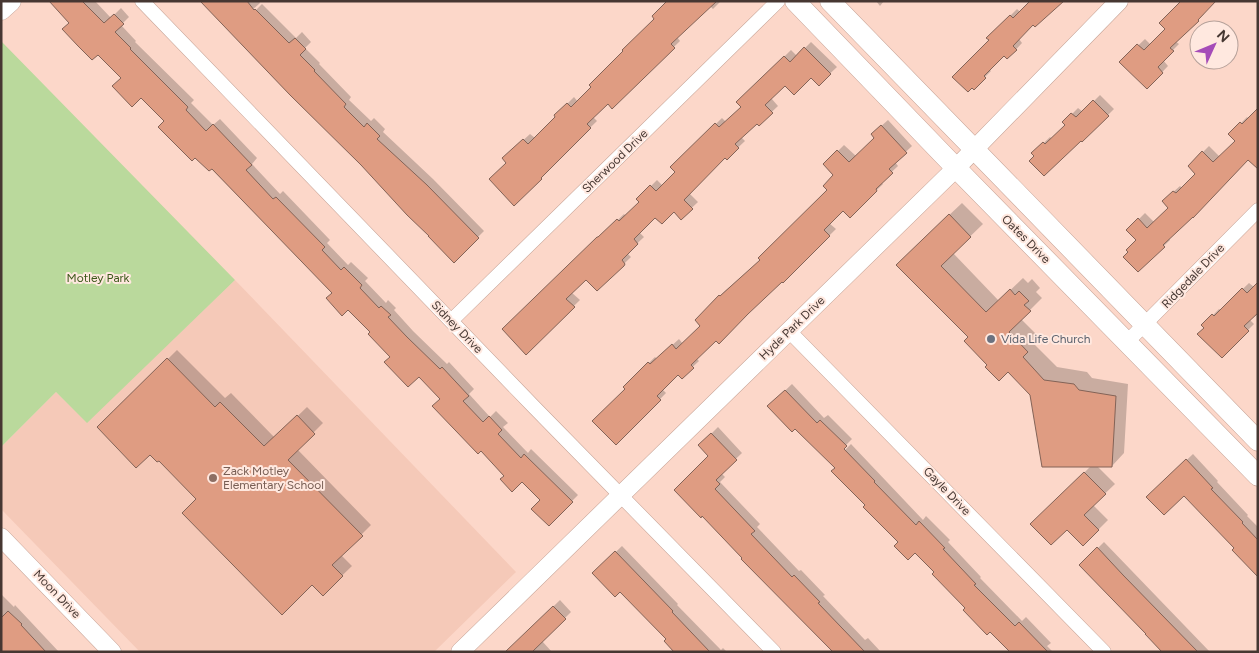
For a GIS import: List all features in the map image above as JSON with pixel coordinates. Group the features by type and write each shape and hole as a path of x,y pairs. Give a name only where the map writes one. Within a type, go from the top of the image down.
{"main road":[{"path":"1,10 11,1"},
{"name":"Oates Drive","path":"795,1 1258,476"},
{"name":"Oates Drive","path":"830,1 1258,441"}],"street":[{"name":"Sidney Drive","path":"142,1 774,652"},
{"name":"Sherwood Drive","path":"452,321 778,1"},
{"name":"Hyde Park Drive","path":"460,652 956,168 1119,1"},
{"name":"Ridgedale Drive","path":"1127,342 1258,210"},
{"name":"Gayle Drive","path":"789,331 1104,652"},
{"name":"Moon Drive","path":"1,537 112,652"}],"shaded area":[{"name":"Zack Motley Elementary School","path":"235,280 516,572 434,652 140,652 1,509 1,447 56,392 87,422"}],"green space":[{"name":"Motley Park","path":"1,41 235,280 87,423 56,392 1,447"}],"building":[{"path":"49,1 82,1 104,23 114,14 124,24 115,32 188,107 186,110 206,131 213,124 252,165 246,170 273,199 276,197 325,247 322,250 341,270 344,267 362,285 360,288 379,308 381,306 391,315 388,317 407,337 440,369 442,367 469,396 463,401 483,422 489,416 502,430 498,434 521,458 524,454 573,502 549,526 531,509 540,500 522,482 512,492 500,479 504,476 481,451 478,454 432,406 440,399 419,377 408,387 384,362 390,357 368,334 370,332 348,310 342,316 326,298 332,293 212,169 209,171 195,158 192,161 158,127 164,121 141,98 132,107 112,86 121,78 98,55 92,60 62,29 69,23"},
{"path":"200,1 247,1 289,43 295,38 306,49 300,55 346,104 344,107 364,127 367,123 380,136 377,139 427,185 479,238 454,263"},
{"path":"667,1 717,1 671,44 675,48 612,109 608,104 587,124 591,128 514,206 489,179 506,163 502,158 523,139 528,144 567,103 571,107 591,87 589,85 622,50 654,19 652,16"},
{"path":"1030,1 1064,1 1035,27 1033,25 1013,46 1017,50 1007,59 1004,56 984,76 986,78 974,90 972,88 968,92 952,77 989,40 986,38 1010,15 1013,18"},
{"path":"1181,1 1216,1 1198,20 1189,20 1189,30 1170,48 1174,51 1158,67 1163,73 1147,89 1119,62 1137,44 1144,50 1165,29 1159,23"},
{"path":"804,47 831,74 819,86 811,78 794,95 785,86 765,105 773,113 759,126 757,124 735,144 739,148 727,160 725,158 684,200 693,209 681,220 674,212 662,224 655,218 634,239 638,244 622,260 625,264 624,266 597,291 586,280 566,299 575,307 526,355 502,329 597,237 617,219 619,221 639,202 636,199 650,185 656,191 675,172 670,167 715,123 719,127 741,107 736,102 784,56 790,62"},
{"path":"1093,100 1109,116 1044,176 1029,161 1034,156 1031,153 1043,142 1045,144 1065,125 1062,122 1071,113 1076,117"},
{"path":"1258,108 1258,169 1248,160 1193,218 1163,245 1165,247 1138,272 1123,257 1128,252 1126,250 1136,240 1126,230 1138,218 1147,228 1168,208 1162,201 1173,191 1176,193 1195,174 1188,166 1202,151 1213,162 1235,141 1228,134 1240,122 1242,124"},
{"path":"881,125 907,153 889,169 893,173 850,218 843,211 824,230 830,236 719,344 716,341 691,365 694,368 682,379 678,375 657,396 661,400 616,445 592,421 625,389 623,387 648,362 650,364 672,344 676,349 700,326 695,320 719,295 760,260 758,258 827,190 823,186 833,175 823,164 837,150 849,162 874,138 871,134"},
{"name":"Vida Life Church","path":"949,214 971,237 941,266 986,312 1010,289 1015,295 1019,291 1029,301 1024,305 1031,311 1009,332 1028,352 1023,357 1044,380 1074,384 1079,390 1116,396 1112,467 1042,467 1030,395 1008,372 999,381 985,367 987,365 964,341 968,337 896,265"},
{"path":"1258,282 1258,313 1244,326 1249,331 1222,358 1197,334 1204,328 1201,325 1212,314 1214,316 1242,288 1247,293"},
{"path":"167,358 215,407 220,402 264,446 297,415 315,434 288,460 363,536 332,565 343,576 323,596 312,585 282,615 182,513 196,499 159,461 157,462 150,455 136,468 97,427"},
{"path":"785,390 817,423 820,420 847,446 844,449 874,482 916,525 919,521 976,584 974,585 1015,626 1019,622 1048,652 1010,652 990,632 987,635 963,610 965,608 932,574 934,572 915,553 908,560 894,546 898,542 831,471 835,468 795,429 792,432 767,406"},
{"path":"711,433 737,460 716,480 720,484 715,489 755,531 751,534 792,577 794,575 865,652 833,652 741,559 702,516 701,518 674,490 708,456 698,445"},
{"path":"1186,459 1258,540 1258,577 1232,550 1234,548 1184,496 1164,515 1146,497"},
{"path":"1084,472 1106,494 1084,515 1099,530 1083,546 1067,530 1051,545 1030,524"},
{"path":"1097,547 1198,652 1162,652 1079,565"},
{"path":"615,551 710,652 674,652 664,641 666,639 620,592 615,597 592,573"},
{"path":"553,606 566,619 532,652 505,652"},
{"path":"8,611 46,652 1,652 1,618"}],"place":[{"name":"Vida Life Church","path":"991,339"},
{"name":"Zack Motley Elementary School","path":"213,478"}]}
